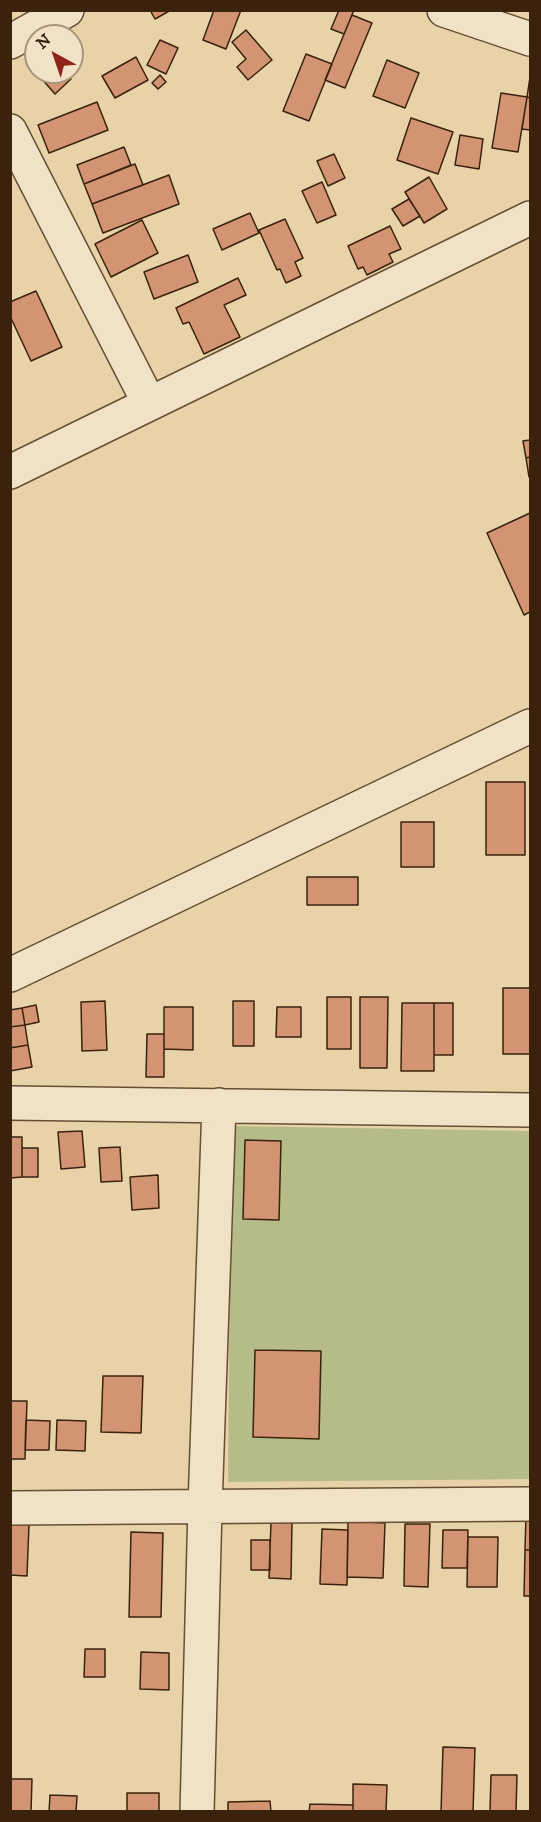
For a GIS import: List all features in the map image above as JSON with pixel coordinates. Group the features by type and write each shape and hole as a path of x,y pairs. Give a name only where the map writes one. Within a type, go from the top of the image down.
{"street":[{"path":"10,42 67,10"},
{"path":"444,10 531,39"},
{"path":"10,131 149,403"},
{"path":"10,472 531,218"},
{"path":"10,975 531,726"},
{"path":"10,1103 531,1110"},
{"path":"197,1812 219,1105"},
{"path":"10,1508 531,1504"}],"green space":[{"path":"231,1126 530,1131 530,1479 228,1482"}],"building":[{"path":"150,10 171,10 155,19"},
{"path":"214,10 241,10 226,49 203,40"},
{"path":"339,10 354,10 344,34 331,29"},
{"path":"352,15 372,23 345,88 325,80"},
{"path":"246,30 272,60 248,80 237,67 246,59 232,42"},
{"path":"160,40 178,48 166,74 147,65"},
{"path":"306,54 332,64 309,121 283,111"},
{"path":"136,57 148,80 115,98 102,76"},
{"path":"387,60 419,73 405,108 373,96"},
{"path":"160,75 166,82 158,89 152,83"},
{"path":"530,77 530,98 527,97"},
{"path":"46,84 66,84 55,94"},
{"path":"501,93 527,97 518,152 492,148"},
{"path":"527,97 530,98 530,130 522,129"},
{"path":"97,102 108,130 49,153 38,125"},
{"path":"411,118 453,132 438,174 397,160"},
{"path":"460,135 483,139 479,169 455,165"},
{"path":"124,147 131,165 84,184 77,165"},
{"path":"334,154 345,178 328,186 317,161"},
{"path":"135,164 143,185 92,204 84,184"},
{"path":"169,175 179,204 103,233 92,204"},
{"path":"429,177 447,209 424,223 405,192"},
{"path":"322,182 336,215 317,223 302,191"},
{"path":"409,199 420,216 403,226 392,209"},
{"path":"250,213 259,233 222,250 213,229"},
{"path":"285,219 303,258 295,262 301,276 286,283 280,269 277,270 259,230"},
{"path":"142,220 158,253 111,277 95,244"},
{"path":"390,226 401,249 389,254 393,262 367,275 363,267 358,269 348,246"},
{"path":"188,255 198,282 154,299 144,272"},
{"path":"238,278 246,295 224,305 240,337 204,354 189,322 183,324 176,308"},
{"path":"36,291 62,347 31,361 10,316 10,302"},
{"path":"530,440 530,457 526,458 523,441"},
{"path":"530,457 530,477 529,477 526,458"},
{"path":"530,513 530,612 524,615 487,533"},
{"path":"486,782 525,782 525,855 486,855"},
{"path":"401,822 434,822 434,867 401,867"},
{"path":"307,877 358,877 358,905 307,905"},
{"path":"503,988 530,988 530,1054 503,1054"},
{"path":"327,997 351,997 351,1049 327,1049"},
{"path":"360,997 388,997 387,1068 360,1068"},
{"path":"105,1001 107,1050 82,1051 81,1002"},
{"path":"233,1001 254,1001 254,1046 233,1046"},
{"path":"402,1003 434,1003 434,1071 401,1071"},
{"path":"434,1003 453,1003 453,1055 434,1055"},
{"path":"36,1005 39,1022 25,1025 22,1008"},
{"path":"164,1007 193,1007 193,1050 164,1049"},
{"path":"277,1007 301,1007 301,1037 276,1037"},
{"path":"22,1008 25,1025 10,1027 10,1010"},
{"path":"25,1025 28,1045 10,1048 10,1027"},
{"path":"147,1034 164,1034 164,1077 146,1077"},
{"path":"28,1045 32,1067 10,1071 10,1048"},
{"path":"82,1131 85,1167 61,1169 58,1132"},
{"path":"10,1137 22,1137 22,1177 10,1178"},
{"path":"245,1140 281,1141 279,1220 243,1219"},
{"path":"120,1147 122,1181 101,1182 99,1148"},
{"path":"22,1148 38,1148 38,1177 22,1177"},
{"path":"158,1175 159,1208 132,1210 130,1177"},
{"path":"255,1350 321,1351 319,1439 253,1437"},
{"path":"103,1376 143,1376 141,1433 101,1432"},
{"path":"10,1401 27,1401 25,1459 10,1459"},
{"path":"26,1420 50,1421 49,1450 25,1450"},
{"path":"57,1420 86,1421 85,1451 56,1450"},
{"path":"526,1514 530,1514 530,1550 525,1550"},
{"path":"348,1521 385,1523 383,1578 347,1577"},
{"path":"271,1522 292,1522 291,1579 269,1578"},
{"path":"10,1524 29,1524 27,1576 10,1575"},
{"path":"405,1524 430,1524 428,1587 404,1586"},
{"path":"322,1529 348,1530 347,1585 320,1584"},
{"path":"443,1530 468,1530 467,1568 442,1568"},
{"path":"131,1532 163,1533 161,1617 129,1617"},
{"path":"468,1537 498,1537 497,1587 467,1587"},
{"path":"251,1540 270,1540 270,1570 251,1570"},
{"path":"525,1550 530,1550 530,1596 524,1596"},
{"path":"85,1649 105,1649 105,1677 84,1677"},
{"path":"141,1652 169,1653 169,1690 140,1689"},
{"path":"443,1747 475,1748 473,1812 441,1812"},
{"path":"491,1775 517,1775 516,1812 490,1812"},
{"path":"10,1779 32,1779 31,1812 10,1812"},
{"path":"353,1784 387,1785 386,1812 353,1812"},
{"path":"127,1793 159,1793 159,1812 127,1812"},
{"path":"50,1795 77,1796 76,1812 49,1812"},
{"path":"270,1801 271,1812 228,1812 228,1802"},
{"path":"310,1804 353,1805 353,1812 309,1812"}]}
